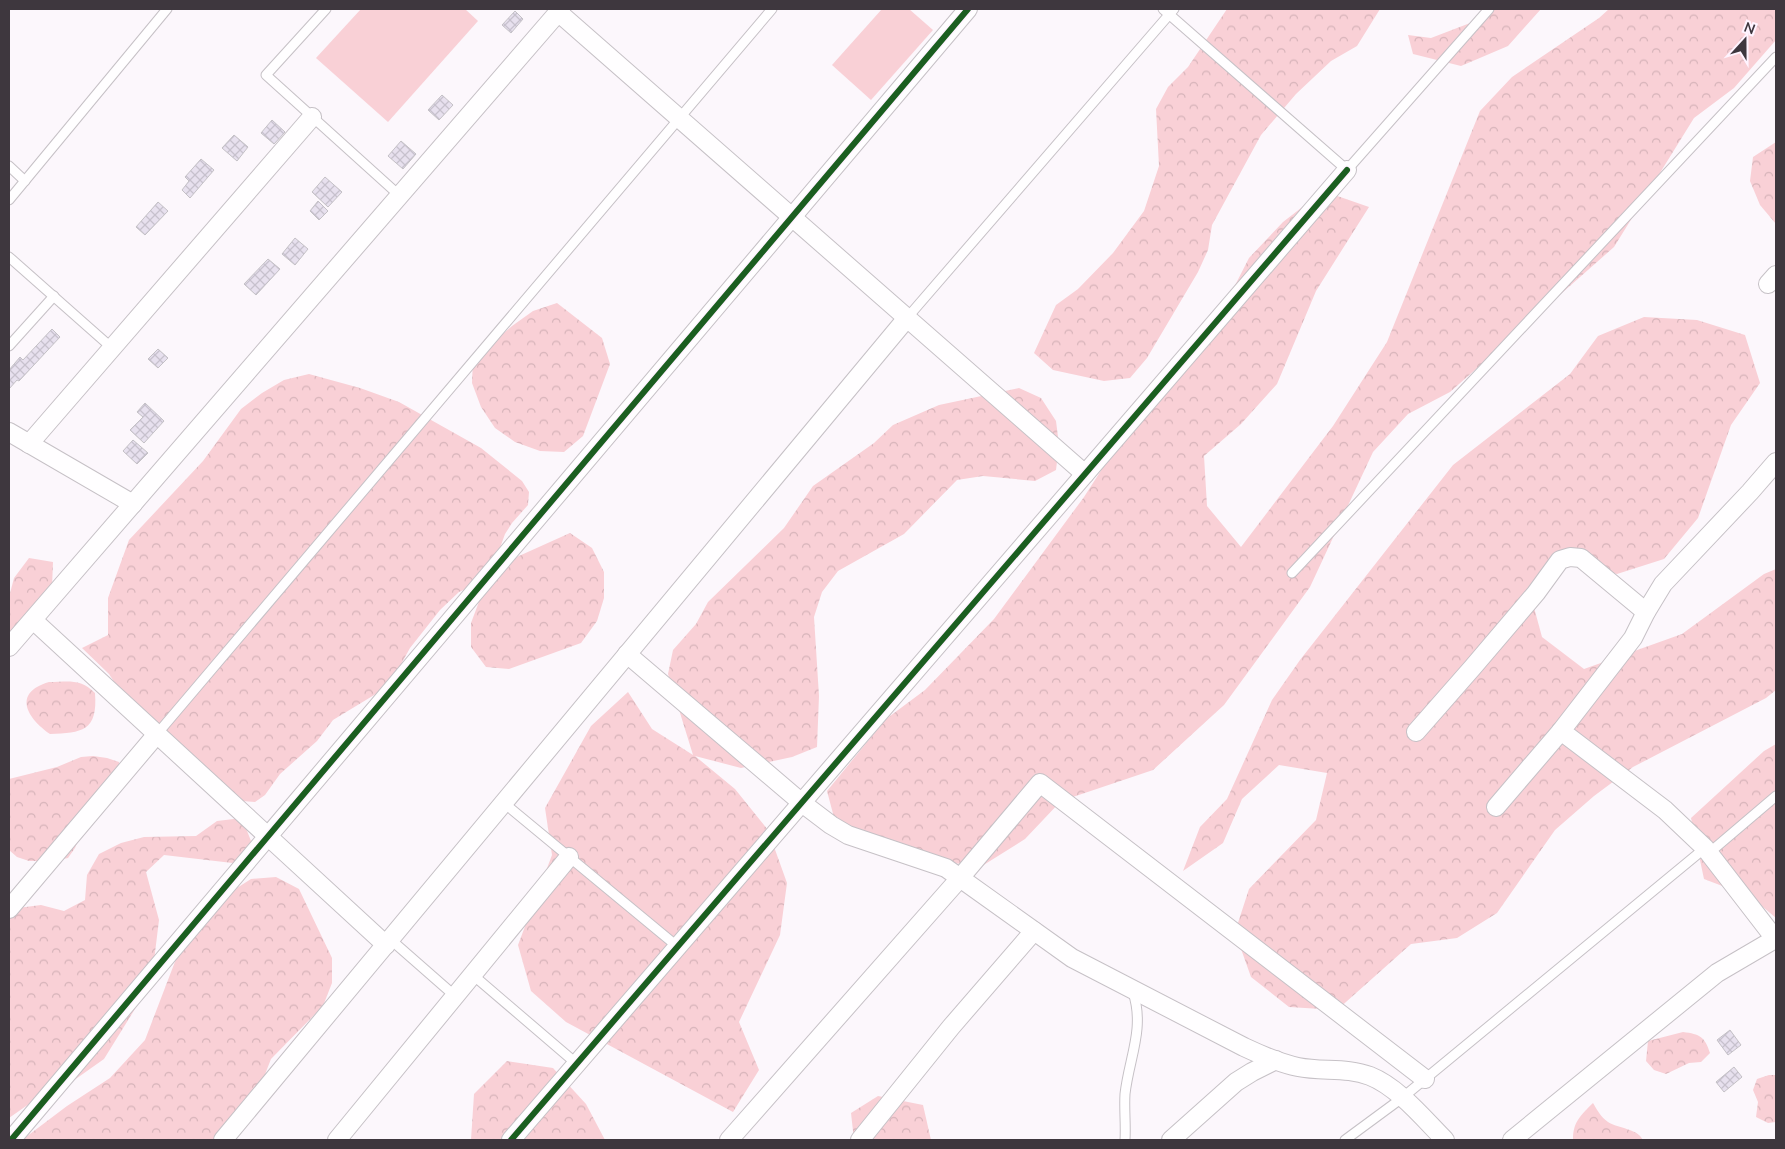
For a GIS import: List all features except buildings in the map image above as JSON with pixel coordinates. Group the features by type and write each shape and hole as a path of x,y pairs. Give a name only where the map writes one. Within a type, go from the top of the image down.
{"street":[{"path":"11,1140 968,9"},
{"path":"9,648 560,11 679,118 1085,474"},
{"path":"29,444 312,117"},
{"path":"511,1140 1347,170"},
{"path":"223,1140 907,318"},
{"path":"9,432 133,504"},
{"path":"1496,807 1561,731 1633,638 1663,584 1776,462"},
{"path":"1416,732 1536,594 1560,560 1570,557 1581,558 1646,612"},
{"path":"33,620 268,836 388,942"},
{"path":"628,654 802,804 831,825 848,835 946,868 1072,958 1244,1047 1298,1067 1358,1072 1371,1076 1387,1085 1445,1140"},
{"path":"1512,1140 1717,972 1776,939 1707,851 1665,810 1561,731"},
{"path":"9,909 157,734"},
{"path":"729,1140 960,878 1040,783 1425,1079"},
{"path":"337,1140 569,857"},
{"path":"860,1140 950,1027 1034,931"},
{"path":"1171,1140 1236,1082 1276,1060"}],"lane":[{"path":"9,200 167,9"},
{"path":"326,9 266,75 400,196"},
{"path":"157,734 772,9"},
{"path":"907,318 1169,10 1347,170 1489,9"},
{"path":"1292,573 1776,57"},
{"path":"9,166 25,180"},
{"path":"9,256 112,348"},
{"path":"9,346 54,296"},
{"path":"1345,1140 1402,1098 1776,796"},
{"path":"504,803 678,947"},
{"path":"388,942 455,996"},
{"path":"473,975 577,1064"},
{"path":"1125,1140 1125,1095 1135,1051 1137,1031 1136,1001 1132,989"}],"green space":[{"path":"361,9 465,9 478,21 388,122 316,58"},
{"path":"882,9 909,9 933,30 871,100 832,65"},
{"path":"1227,9 1380,9 1357,46 1331,61 1296,94 1261,135 1212,225 1208,250 1198,272 1147,358 1130,378 1104,381 1053,370 1034,353 1056,305 1078,289 1113,253 1144,211 1159,166 1156,109 1168,87 1188,67"},
{"path":"1482,9 1541,9 1508,46 1461,66 1413,54 1408,35 1431,38 1478,20"},
{"path":"1609,9 1776,9 1776,40 1734,88 1694,118 1614,247 1450,392 1408,414 1373,452 1310,587 1224,705 1153,770 1061,801 1025,839 982,866 882,856 840,840 827,791 886,719 925,690 994,619 1084,497 1138,413 1205,344 1249,258 1283,222 1323,191 1369,207 1316,291 1277,384 1241,424 1204,456 1207,506 1241,547 1333,426 1387,342 1480,111 1512,77 1599,18"},
{"path":"1776,142 1776,224 1760,205 1750,181 1753,157"},
{"path":"557,303 602,338 610,364 583,436 564,452 540,451 515,442 495,428 481,407 472,383 473,359 533,311"},
{"path":"1644,317 1697,320 1745,335 1760,383 1731,425 1698,518 1664,559 1617,574 1572,564 1529,589 1542,637 1584,669 1682,634 1764,574 1776,569 1776,690 1766,698 1633,767 1594,796 1555,830 1497,913 1457,938 1411,944 1337,1010 1289,1007 1251,977 1235,932 1249,889 1316,820 1327,773 1279,765 1242,799 1223,843 1183,871 1200,827 1227,799 1272,700 1300,660 1453,465 1570,374 1598,336"},
{"path":"309,374 360,388 399,402 481,448 522,481 529,492 528,505 505,534 496,559 470,587 459,592 440,610 410,648 389,686 333,720 317,741 280,774 265,795 255,802 242,801 221,789 137,717 109,674 82,648 108,635 108,598 129,540 203,461 241,409 262,393 284,380"},
{"path":"1019,388 1041,398 1056,421 1059,445 1056,470 1035,481 983,476 957,480 904,534 838,571 822,592 814,617 819,696 817,747 792,757 741,768 695,756 735,789 768,830 787,883 780,935 739,1022 759,1070 733,1112 566,1022 531,991 518,945 552,855 545,808 591,726 628,692 652,729 693,755 668,674 673,650 696,624 708,602 784,528 813,486 874,443 893,425 939,405"},
{"path":"570,533 592,548 604,572 604,598 597,621 581,643 509,669 486,667 471,647 471,623 480,599 510,560"},
{"path":"29,558 53,562 52,587 9,653 9,597 14,578"},
{"path":"49,682 79,683 95,693 94,715 86,727 71,733 50,734 35,721 27,706 27,699 30,693 37,687"},
{"path":"1776,744 1776,918 1751,897 1704,879 1691,818 1764,751"},
{"path":"93,756 119,762 121,774 84,826 75,848 68,858 54,861 29,861 17,857 9,850 9,779 57,767 81,757"},
{"path":"242,818 251,841 241,864 164,855 146,872 159,920 153,969 143,996 104,1059 63,1088 39,1097 9,1118 9,919 18,908 41,905 64,911 85,900 87,875 99,854 121,843 144,837 196,836 217,821"},
{"path":"276,877 299,889 332,958 332,983 323,1006 271,1059 253,1105 222,1140 22,1140 67,1106 110,1078 145,1040 181,946 207,907 251,879"},
{"path":"1683,1032 1701,1037 1710,1053 1701,1062 1689,1063 1666,1074 1654,1070 1646,1061 1648,1041"},
{"path":"507,1061 553,1068 586,1104 605,1140 471,1140 474,1094"},
{"path":"1776,1075 1776,1122 1768,1123 1756,1117 1758,1102 1753,1090 1757,1079"},
{"path":"878,1096 923,1105 931,1140 854,1140 851,1113"},
{"path":"1593,1103 1601,1116 1608,1122 1637,1133 1643,1140 1573,1140 1574,1128 1578,1120"}],"cycle path":[{"path":"11,1140 968,9"},
{"path":"511,1140 1347,170"}]}
